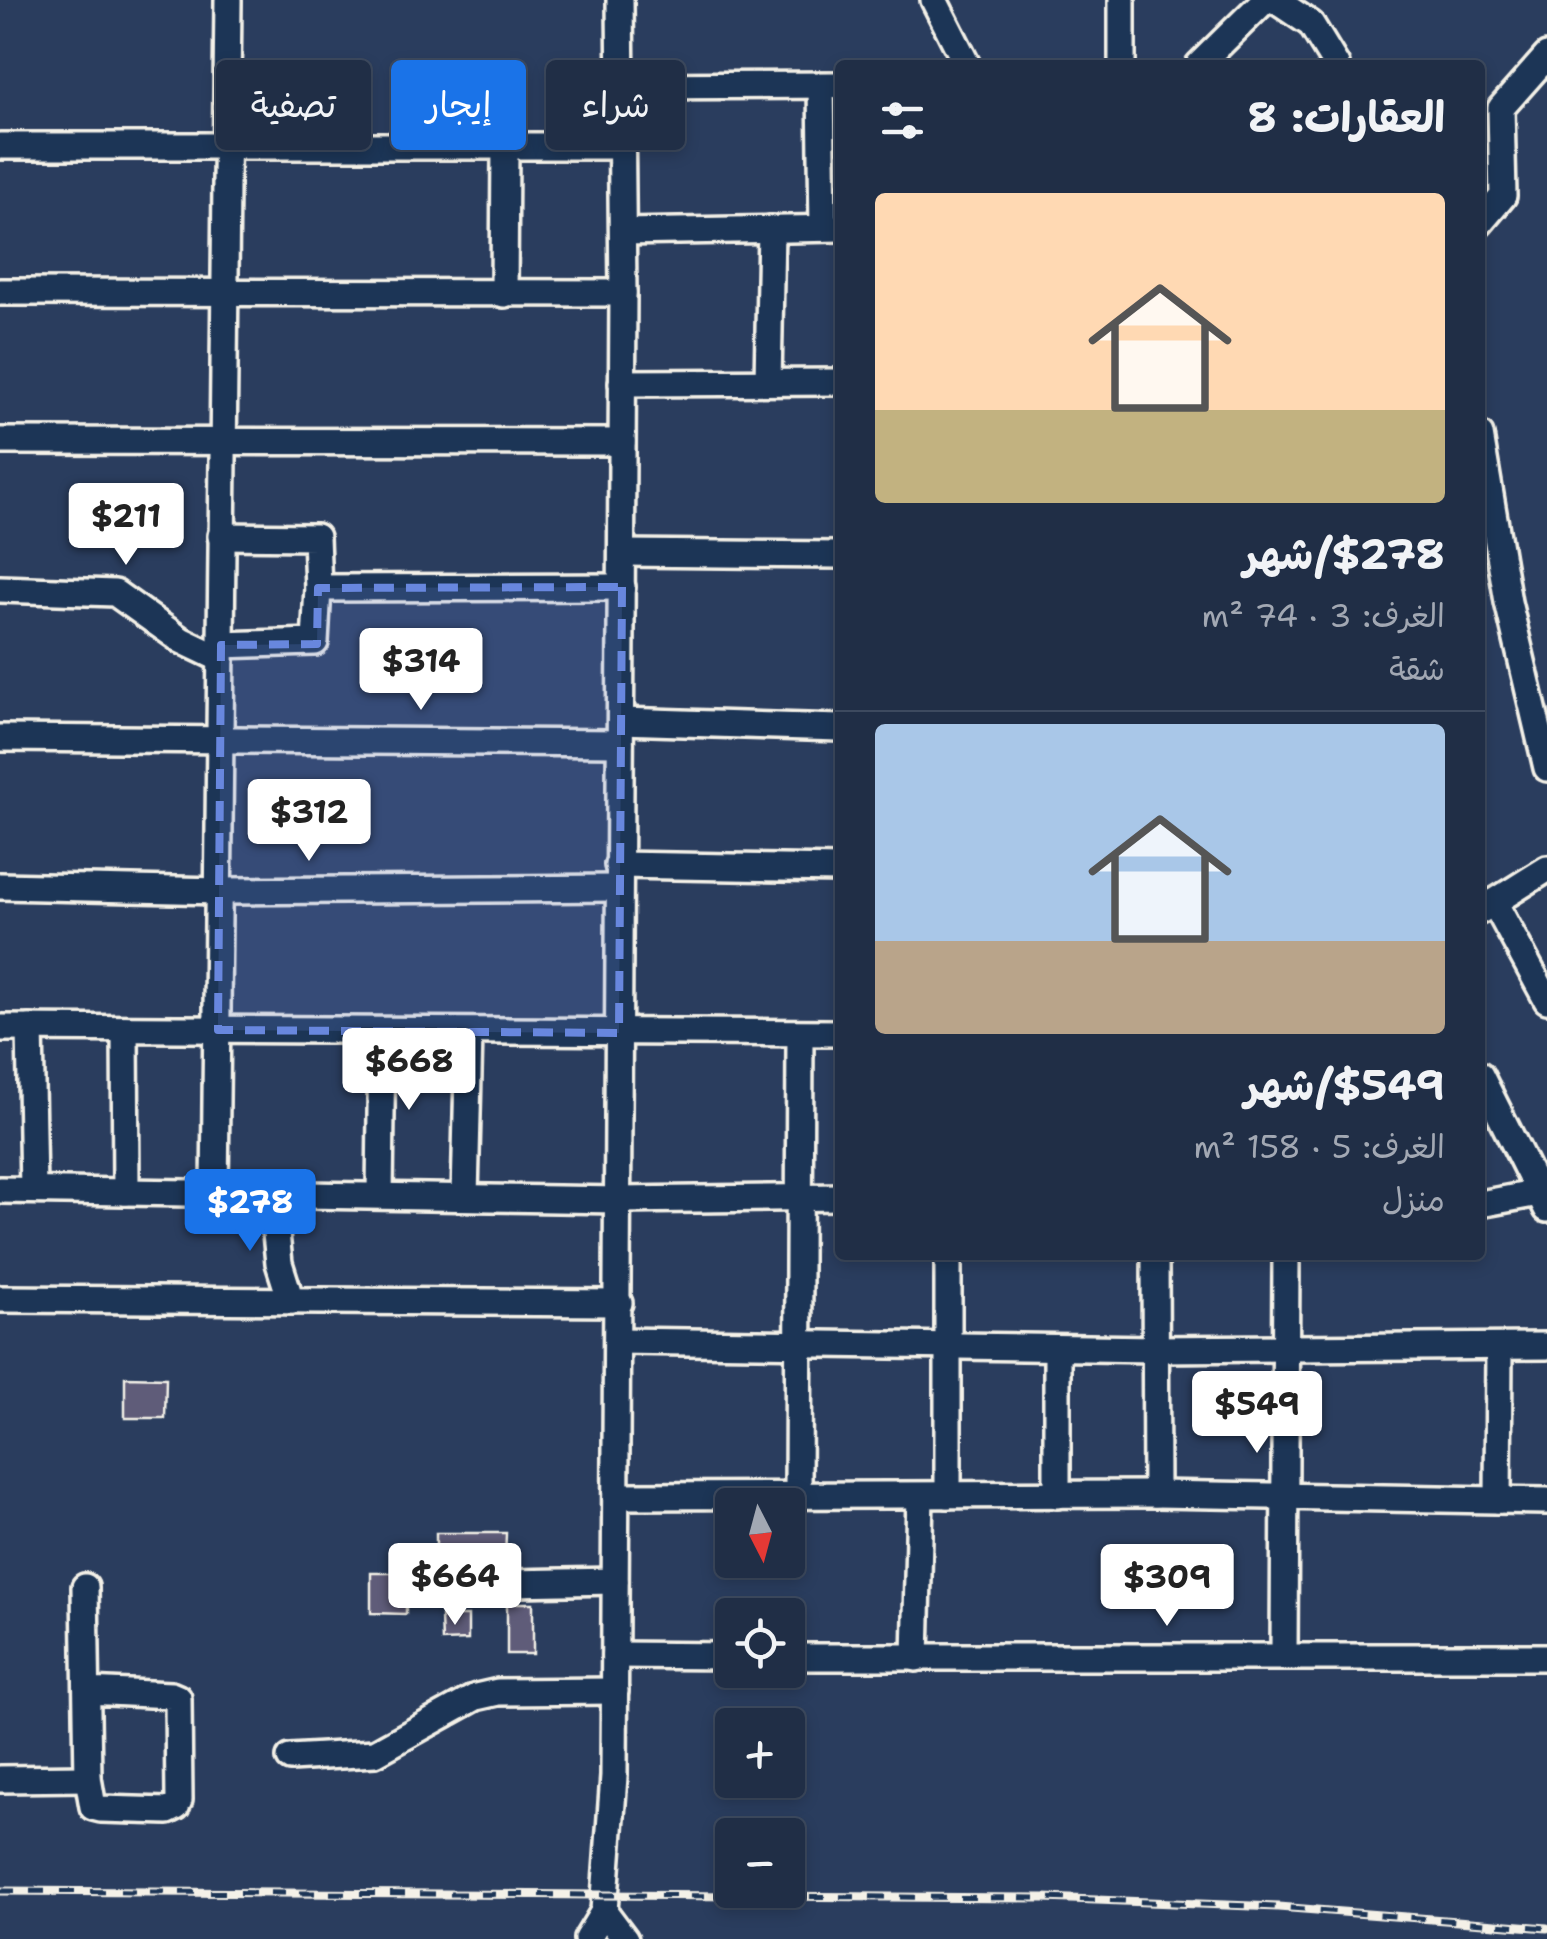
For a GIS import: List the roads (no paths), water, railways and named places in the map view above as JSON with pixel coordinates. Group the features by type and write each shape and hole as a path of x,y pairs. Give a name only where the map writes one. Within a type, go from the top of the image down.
{"street":[{"path":"227,60 228,0"},
{"path":"620,0 621,60"},
{"path":"934,0 964,60"},
{"path":"1122,0 1122,60"},
{"path":"1204,60 1265,0"},
{"path":"1275,0 1311,24 1333,60"},
{"path":"1485,217 1503,196 1501,108 1547,56"},
{"path":"623,232 832,228 831,86 685,86"},
{"path":"0,146 216,148"},
{"path":"215,1193 226,150"},
{"path":"504,150 504,294"},
{"path":"586,1939 604,1911 614,1812 620,1200 617,876 622,150"},
{"path":"768,382 770,229"},
{"path":"0,292 623,293"},
{"path":"622,382 835,382"},
{"path":"0,441 622,442"},
{"path":"1485,465 1508,602 1547,768"},
{"path":"0,589 115,593 181,640 221,652 314,642 316,537 221,536"},
{"path":"622,552 835,555"},
{"path":"318,588 622,587"},
{"path":"0,738 835,728"},
{"path":"1547,868 1487,907 1547,1000"},
{"path":"0,886 220,891 835,869"},
{"path":"0,1028 835,1033"},
{"path":"30,1028 33,1190"},
{"path":"126,1029 126,1192"},
{"path":"380,1194 382,1032"},
{"path":"465,1196 468,1033"},
{"path":"798,1488 800,1034"},
{"path":"1485,1086 1543,1201 1485,1204"},
{"path":"0,1190 620,1200 835,1197"},
{"path":"272,1194 278,1263 291,1301"},
{"path":"948,1260 948,1495"},
{"path":"1155,1260 1156,1494"},
{"path":"1284,1656 1286,1260"},
{"path":"0,1299 619,1304"},
{"path":"618,1341 1155,1350 1547,1346"},
{"path":"1057,1495 1058,1348"},
{"path":"1498,1500 1499,1348"},
{"path":"805,1495 1156,1494 1547,1501"},
{"path":"617,1496 715,1495"},
{"path":"916,1658 920,1496"},
{"path":"416,1585 615,1581"},
{"path":"84,1586 90,1801 100,1809 176,1807 178,1698 172,1694 87,1690"},
{"path":"615,1654 715,1656"},
{"path":"805,1657 1547,1657"},
{"path":"290,1758 376,1753 476,1697 498,1692 615,1691"},
{"path":"0,1779 88,1778"},
{"path":"604,1911 625,1939"}],"railway":[{"path":"0,1891 1044,1898 1278,1907 1547,1928"}]}
